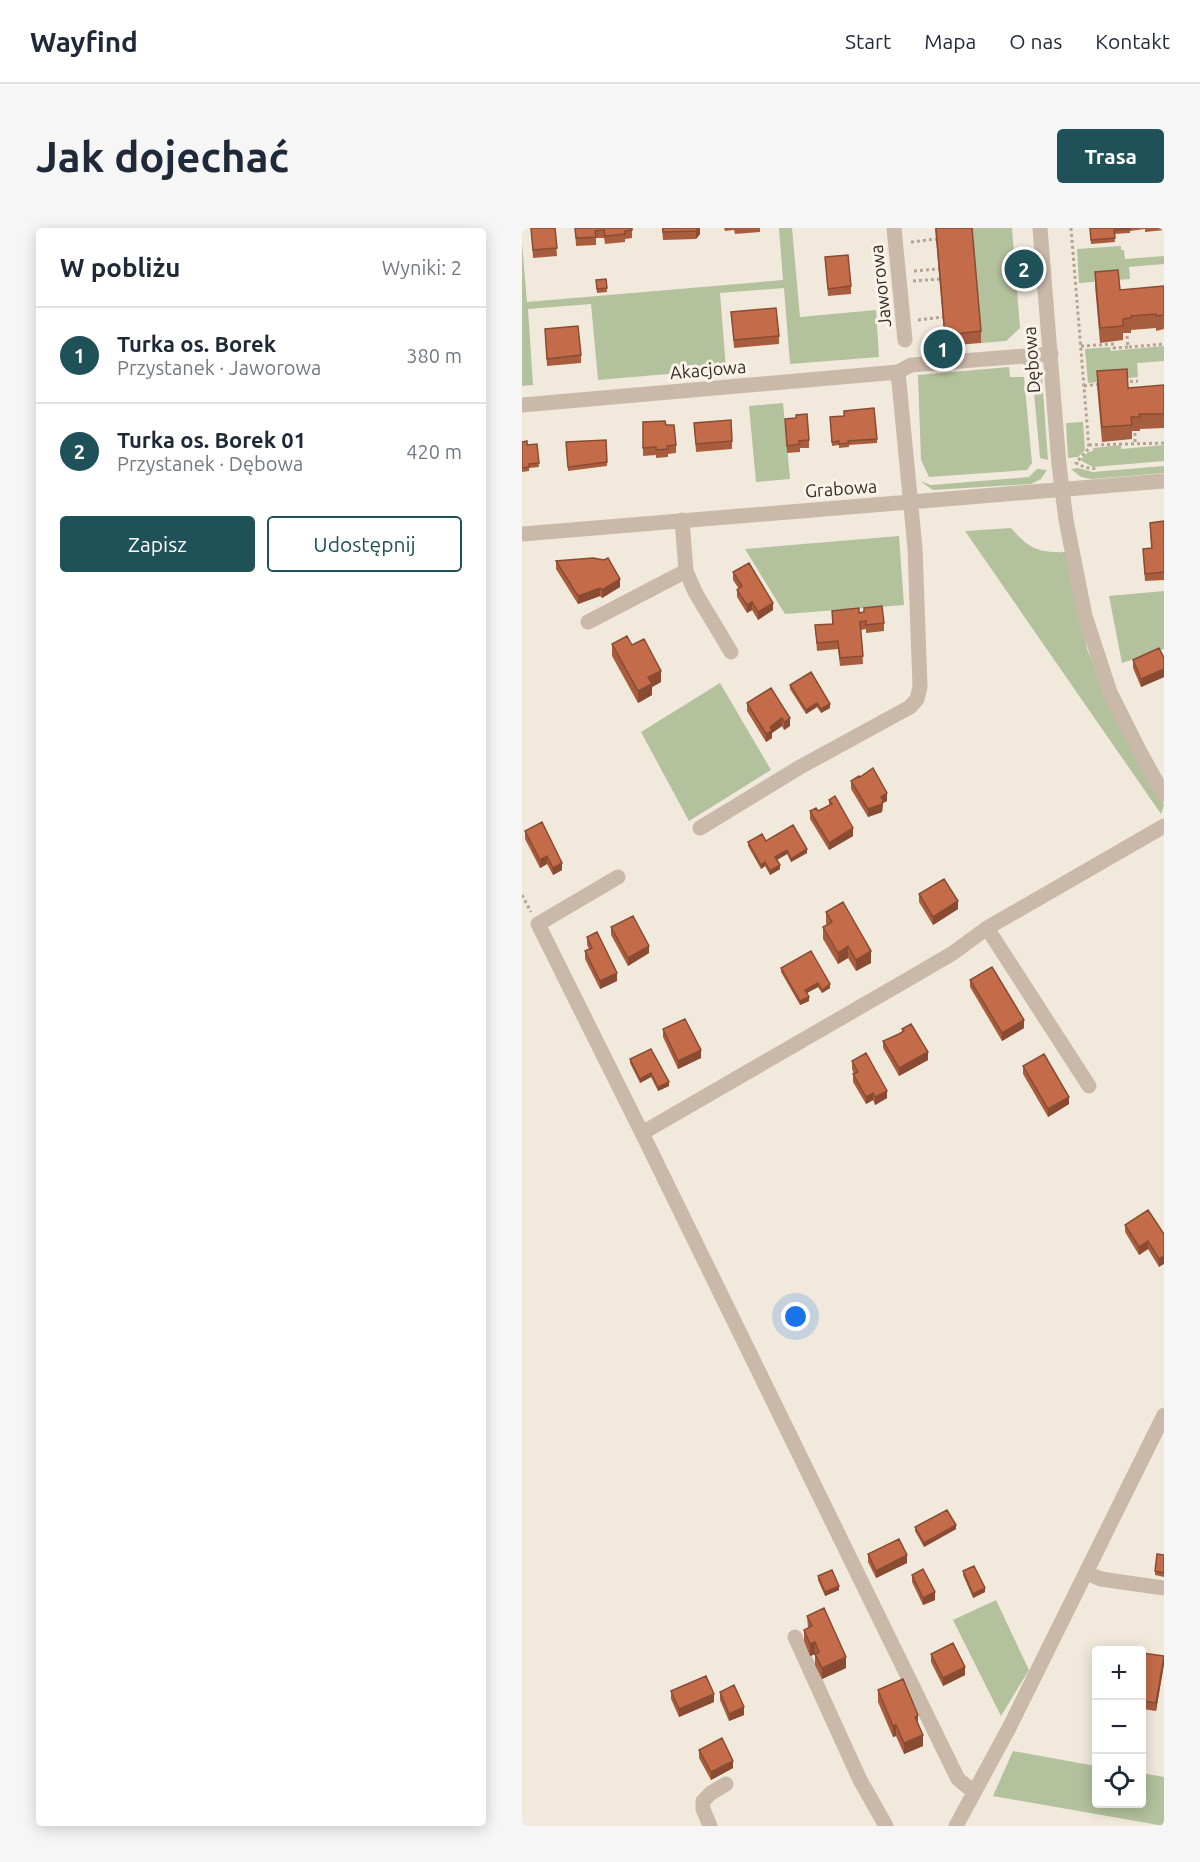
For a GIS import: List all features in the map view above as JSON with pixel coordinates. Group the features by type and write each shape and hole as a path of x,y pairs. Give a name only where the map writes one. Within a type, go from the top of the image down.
{"street":[{"name":"Dębowa","path":"1040,228 1062,490 1085,616 1100,666 1124,722 1164,795"},
{"name":"Jaworowa","path":"895,236 905,340"},
{"name":"Akacjowa","path":"522,405 898,372 911,365 1051,354"},
{"path":"700,828 800,767 915,703 919,694 915,548 898,372"},
{"name":"Grabowa","path":"522,534 1164,482"},
{"path":"682,520 686,571 695,592 731,652"},
{"path":"588,622 686,571"},
{"path":"642,1133 932,965 987,928 1164,826"},
{"path":"618,877 538,924 958,1779 974,1792"},
{"path":"987,928 1089,1086"},
{"path":"956,1826 1009,1728 1164,1415"},
{"path":"1086,1573 1101,1578 1164,1588"},
{"path":"795,1637 860,1780 886,1826"},
{"path":"710,1826 703,1809 703,1801 726,1784"}],"path":[{"path":"1071,228 1089,445 1076,463 1094,469 1105,468"},
{"path":"895,236 936,239"},
{"path":"899,278 939,269"},
{"path":"899,278 940,279"},
{"path":"903,322 943,317"},
{"path":"1127,336 1128,347"},
{"path":"1081,346 1114,344 1114,348 1164,344"},
{"path":"1116,383 1138,381"},
{"path":"1084,386 1106,384"},
{"path":"1135,433 1135,445"},
{"path":"1089,445 1128,442 1128,445 1164,443"}],"green space":[{"path":"779,228 792,228 800,317 876,310 879,357 790,364 784,288 720,293 726,369 598,380 591,304 528,309 533,385 522,386 522,243 527,302 783,280"},
{"path":"971,228 1012,228 1020,328 1006,341 981,343"},
{"path":"1121,246 1125,259 1164,256 1164,264 1129,267 1130,279 1079,283 1077,249"},
{"path":"1164,346 1164,361 1137,363 1138,377 1088,383 1085,349 1110,347 1111,351"},
{"path":"1022,363 1031,366 1042,378 1048,460 1040,458 1032,371"},
{"path":"1009,367 1010,377 1024,377 1032,463 1027,470 929,477 921,460 918,375"},
{"path":"783,403 790,479 756,482 749,406"},
{"path":"1083,422 1085,450 1078,457 1068,458 1066,423"},
{"path":"1121,445 1121,449 1164,445 1164,461 1093,467 1080,460 1088,452 1093,451 1093,448"},
{"path":"1164,466 1164,473 1092,479 1081,477 1071,469 1078,468 1093,472"},
{"path":"1037,469 1047,470 1041,479 1031,484 933,490 920,481 931,485 1029,477"},
{"path":"1011,528 1036,549 1068,552 1087,649 1118,722 1164,805 1161,814 965,531"},
{"path":"899,536 904,605 785,614 745,549"},
{"path":"1164,591 1164,649 1122,663 1109,596"},
{"path":"720,683 771,770 689,821 641,732"},
{"path":"996,1600 1029,1670 1001,1716 953,1620"},
{"path":"1013,1751 1092,1765 1092,1808 1146,1808 1146,1774 1164,1777 1164,1826 993,1796"}],"building":[{"path":"531,228 555,228 557,248 533,250"},
{"path":"575,228 632,228 632,230 625,231 625,234 605,236 604,230 595,231 596,237 576,238"},
{"path":"663,228 699,228 696,231 663,232"},
{"path":"936,228 972,228 981,331 945,335"},
{"path":"1090,228 1130,229 1114,230 1115,238 1091,240"},
{"path":"848,255 851,286 828,289 825,257"},
{"path":"1118,270 1120,290 1164,286 1164,315 1131,316 1131,318 1123,319 1123,326 1100,328 1095,272"},
{"path":"606,279 607,288 597,289 596,280"},
{"path":"776,308 779,336 734,340 731,312"},
{"path":"578,326 581,355 547,359 545,329"},
{"path":"1127,369 1128,388 1164,385 1164,414 1139,414 1140,417 1131,417 1132,425 1102,427 1097,371"},
{"path":"874,408 877,439 848,441 849,443 839,444 839,441 832,442 830,417 844,416 844,411"},
{"path":"807,414 809,440 787,446 785,419"},
{"path":"731,420 732,441 696,444 694,423"},
{"path":"665,421 666,425 674,425 676,445 667,446 668,449 643,448 643,422"},
{"path":"606,440 607,462 568,467 566,442"},
{"path":"527,441 527,445 537,444 539,463 529,464 529,467 522,468 522,442"},
{"path":"1164,521 1164,572 1145,574 1143,549 1152,548 1150,523"},
{"path":"593,558 604,560 608,558 620,579 602,590 600,588 578,596 556,561"},
{"path":"749,563 773,603 758,612 752,602 747,605 737,590 742,586 733,572"},
{"path":"882,606 884,623 866,625 866,621 860,622 863,656 840,658 838,641 817,643 815,625 833,624 832,611 859,608 859,613 864,612 864,608"},
{"path":"627,636 632,645 644,639 661,671 648,677 652,684 638,691 612,644"},
{"path":"1159,648 1164,658 1164,669 1141,679 1133,660"},
{"path":"811,672 830,704 821,709 817,703 806,710 790,685"},
{"path":"771,688 790,718 784,722 782,718 770,727 772,731 766,734 747,703"},
{"path":"873,768 887,793 881,797 882,804 868,809 851,781"},
{"path":"835,796 853,828 829,843 810,811 816,808 818,811 832,804 829,800"},
{"path":"542,822 562,863 553,868 547,856 540,860 525,831"},
{"path":"793,825 807,849 791,859 787,850 775,857 780,865 770,871 765,862 761,865 748,842 762,834 766,841"},
{"path":"944,879 958,901 933,917 919,894"},
{"path":"843,902 871,951 856,960 848,946 838,953 823,927 832,922 826,912"},
{"path":"633,916 649,946 628,958 611,927"},
{"path":"597,932 617,973 600,981 585,951 592,948 587,937"},
{"path":"811,951 830,984 822,990 818,983 805,990 809,997 800,1001 781,968"},
{"path":"992,967 1024,1020 1002,1033 970,980"},
{"path":"685,1019 701,1050 678,1061 663,1029"},
{"path":"911,1024 928,1052 899,1068 883,1041 904,1031 902,1029"},
{"path":"651,1049 669,1082 658,1087 651,1073 640,1079 630,1059"},
{"path":"866,1053 887,1091 875,1097 873,1093 866,1097 853,1074 858,1072 852,1061"},
{"path":"1044,1054 1069,1097 1048,1109 1023,1066"},
{"path":"1148,1210 1164,1234 1164,1256 1159,1259 1148,1241 1139,1247 1125,1225"},
{"path":"947,1510 956,1525 924,1543 915,1527"},
{"path":"899,1539 907,1555 876,1571 868,1554"},
{"path":"1157,1554 1164,1555 1164,1573 1155,1571"},
{"path":"974,1566 985,1588 973,1594 963,1571"},
{"path":"923,1569 935,1592 923,1598 912,1575"},
{"path":"832,1570 839,1586 825,1592 818,1576"},
{"path":"824,1608 846,1657 822,1668 815,1654 819,1652 815,1642 810,1644 804,1630 812,1626 807,1616"},
{"path":"953,1643 965,1667 943,1678 931,1654"},
{"path":"1146,1654 1164,1656 1156,1703 1146,1702"},
{"path":"706,1676 714,1694 679,1709 671,1691"},
{"path":"903,1679 918,1715 915,1717 923,1735 904,1743 896,1725 893,1726 878,1690"},
{"path":"734,1685 744,1707 729,1714 720,1692"},
{"path":"722,1738 733,1761 711,1772 699,1750"}],"place":[{"name":"Turka os. Borek 01","path":"1024,269"},
{"name":"Turka os. Borek","path":"943,349"}]}
